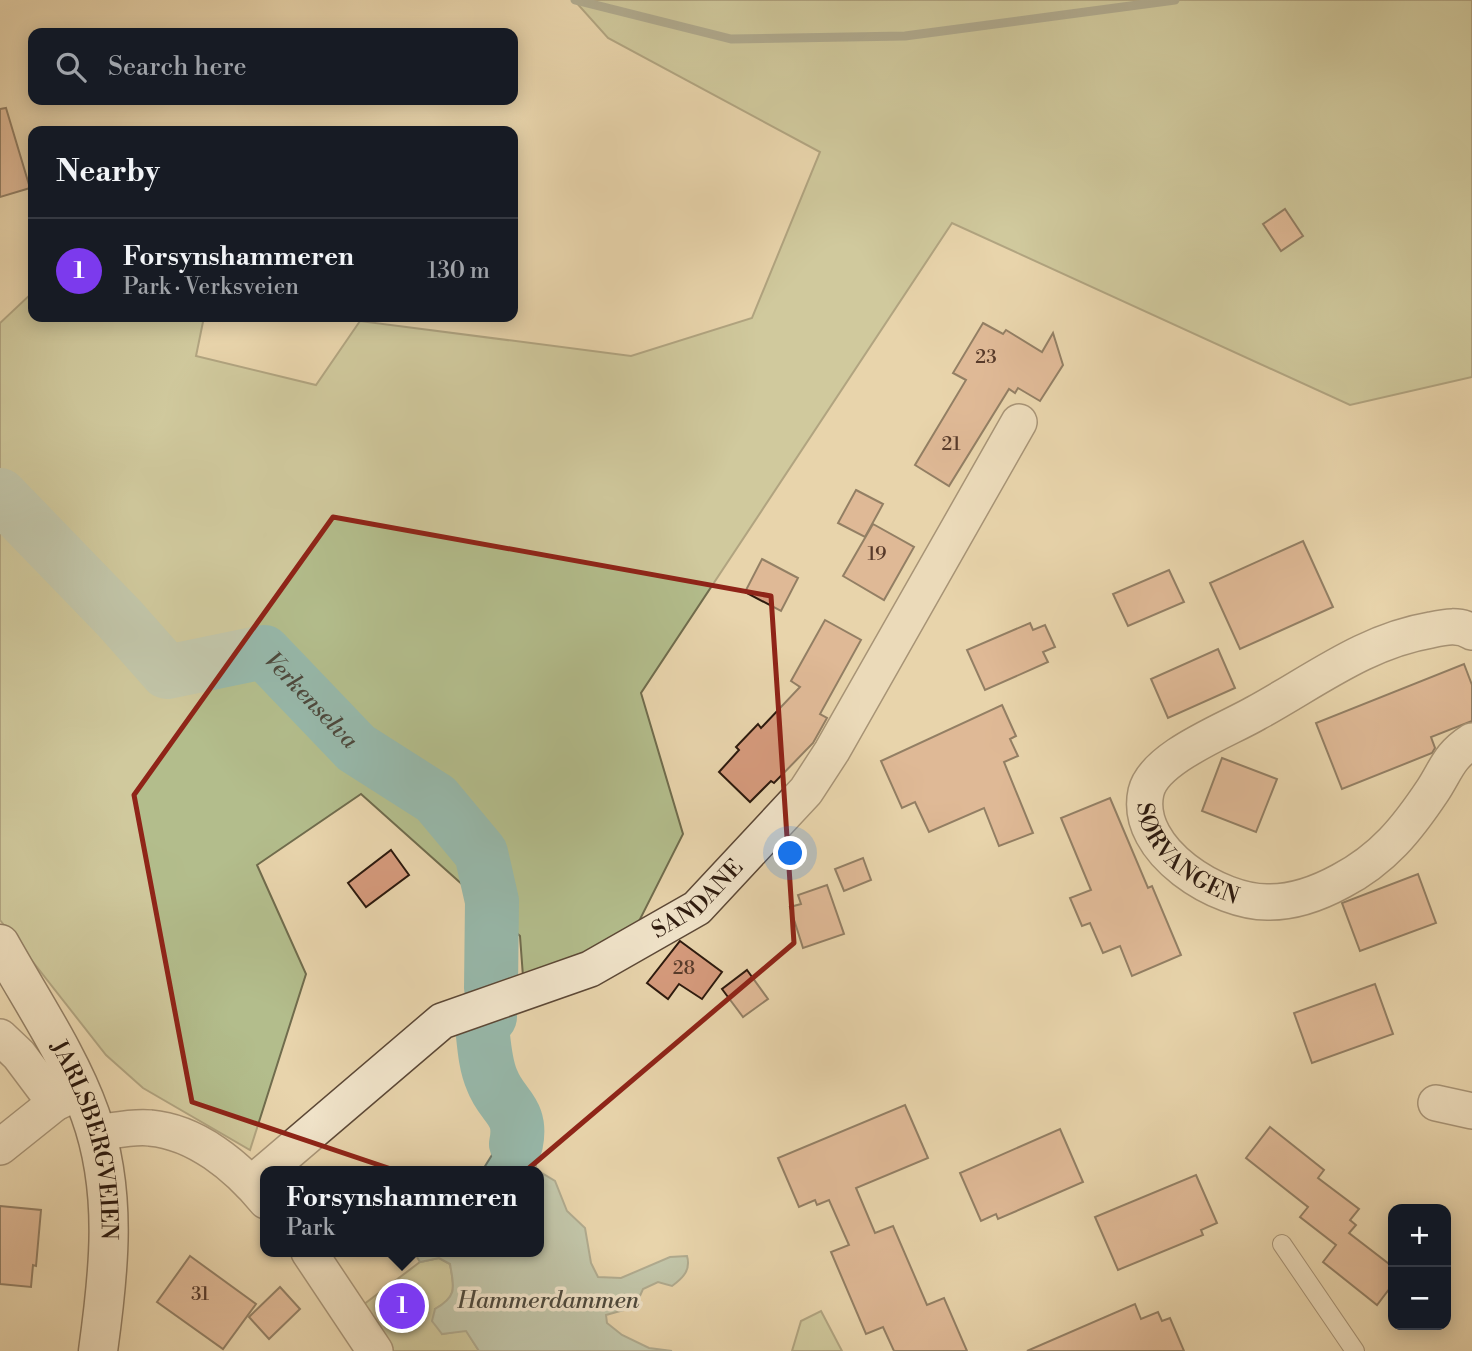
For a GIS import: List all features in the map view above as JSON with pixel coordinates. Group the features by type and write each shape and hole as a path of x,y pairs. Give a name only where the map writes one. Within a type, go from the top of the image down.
{"street":[{"name":"SANDANE","path":"286,1166 442,1021 590,969 697,908 806,791 832,751 1019,422"},
{"name":"SØRVANGEN","path":"1472,632 1452,626 1396,638 1368,648 1254,714 1177,754 1155,775 1146,790 1148,821 1156,842 1175,862 1208,885 1245,900 1270,902 1314,894 1370,865 1399,836 1434,788 1454,754 1472,741"},
{"name":"JARLSBERGVEIEN","path":"0,944 68,1097"},
{"name":"JARLSBERGVEIEN","path":"0,1037 68,1097 96,1133 104,1166 109,1209 107,1288 98,1351"},
{"path":"0,1147 68,1097"},
{"path":"1436,1103 1472,1111"},
{"path":"96,1133 148,1127 175,1132 218,1156 258,1192"},
{"path":"312,1257 375,1351"}],"lane":[{"path":"1282,1244 1355,1351"}],"highlighted area":[{"path":"333,517 771,596 794,943 489,1202 192,1102 134,795"}],"green space":[{"path":"574,0 1472,0 1472,377 1350,405 952,223 641,693 683,834 625,949 524,990 520,936 361,794 257,865 306,974 250,1150 143,1088 106,1055 0,920 0,323 28,297 28,322 203,322 196,356 316,385 359,322 631,356 752,318 820,152 608,38"},
{"path":"439,1258 450,1264 453,1285 448,1300 435,1309 442,1334 466,1330 479,1351 375,1351 351,1314 420,1262"},
{"path":"821,1311 842,1351 792,1351 801,1321"}],"water":[{"name":"Hammerdammen","path":"502,1139 532,1150 536,1166 485,1166"},
{"name":"Hammerdammen","path":"544,1174 555,1181 567,1211 585,1228 591,1263 598,1277 621,1278 670,1257 687,1256 688,1265 680,1280 672,1286 658,1282 643,1289 635,1307 606,1315 607,1323 622,1335 649,1348 672,1351 479,1351 466,1331 442,1334 432,1321 435,1309 448,1300 453,1290 450,1264 439,1258 420,1262 417,1257 544,1257"}],"building":[{"path":"6,108 28,189 0,197 0,109"},
{"path":"1285,209 1303,236 1281,251 1263,224"},
{"path":"983,323 1003,334 1006,330 1042,352 1053,333 1063,365 1040,401 1018,388 1015,393 1009,389 949,486 915,465 966,380 953,373"},
{"path":"856,490 883,504 865,537 838,523"},
{"path":"873,524 914,547 884,600 843,576"},
{"path":"1303,541 1333,607 1240,649 1210,583"},
{"path":"762,559 798,578 781,611 745,592"},
{"path":"1169,570 1184,602 1128,626 1113,594"},
{"path":"825,620 861,640 820,714 827,718 813,743 774,783 771,781 750,802 719,772 739,750 736,747 758,724 761,728 800,687 791,681"},
{"path":"1030,623 1033,630 1045,625 1055,647 1043,652 1048,662 985,690 967,650"},
{"path":"1218,649 1235,688 1168,718 1151,679"},
{"path":"1464,664 1472,685 1472,721 1431,737 1435,748 1432,753 1342,789 1316,723"},
{"path":"1002,705 1016,736 1010,739 1018,756 1004,762 1033,833 999,846 984,808 929,832 915,802 902,808 881,761"},
{"path":"1222,758 1277,779 1256,832 1202,811"},
{"path":"1110,798 1148,888 1152,886 1181,955 1132,976 1120,946 1103,953 1090,923 1082,926 1070,898 1091,890 1061,818"},
{"path":"391,850 409,875 366,907 348,883"},
{"path":"863,858 871,880 844,891 835,869"},
{"path":"1418,874 1436,923 1360,951 1342,903"},
{"path":"827,885 844,934 803,948 790,907 801,904 798,895"},
{"path":"680,941 722,972 702,999 679,984 668,999 647,983"},
{"path":"747,970 768,999 743,1017 722,989"},
{"path":"1375,984 1393,1034 1312,1063 1294,1013"},
{"path":"905,1105 928,1158 856,1188 875,1233 893,1226 927,1305 944,1298 967,1351 894,1351 883,1327 866,1334 831,1252 849,1245 829,1200 817,1205 815,1200 799,1207 778,1158"},
{"path":"1270,1127 1324,1170 1318,1178 1359,1209 1350,1220 1356,1225 1349,1233 1388,1263 1388,1291 1377,1305 1323,1262 1336,1245 1300,1217 1308,1207 1246,1158"},
{"path":"1060,1129 1083,1182 998,1219 996,1214 981,1221 960,1173"},
{"path":"1196,1175 1217,1223 1201,1230 1203,1235 1118,1270 1095,1217"},
{"path":"0,1206 41,1210 36,1266 33,1265 31,1287 0,1284"},
{"path":"190,1256 256,1304 223,1349 157,1302"},
{"path":"280,1287 300,1309 269,1339 249,1317"},
{"path":"1135,1304 1141,1319 1158,1312 1162,1321 1170,1318 1184,1351 1027,1351"}],"waterway":[{"path":"575,0 731,39 905,36 1175,0"},
{"name":"Verkenselva","path":"0,495 120,619 167,672 264,652 356,748 436,799 481,853 492,901 491,988"},
{"path":"490,1017 482,1026 486,1061 496,1089 517,1123 516,1144"}],"place":[{"name":"Forsynshammeren","path":"402,1306"}]}
